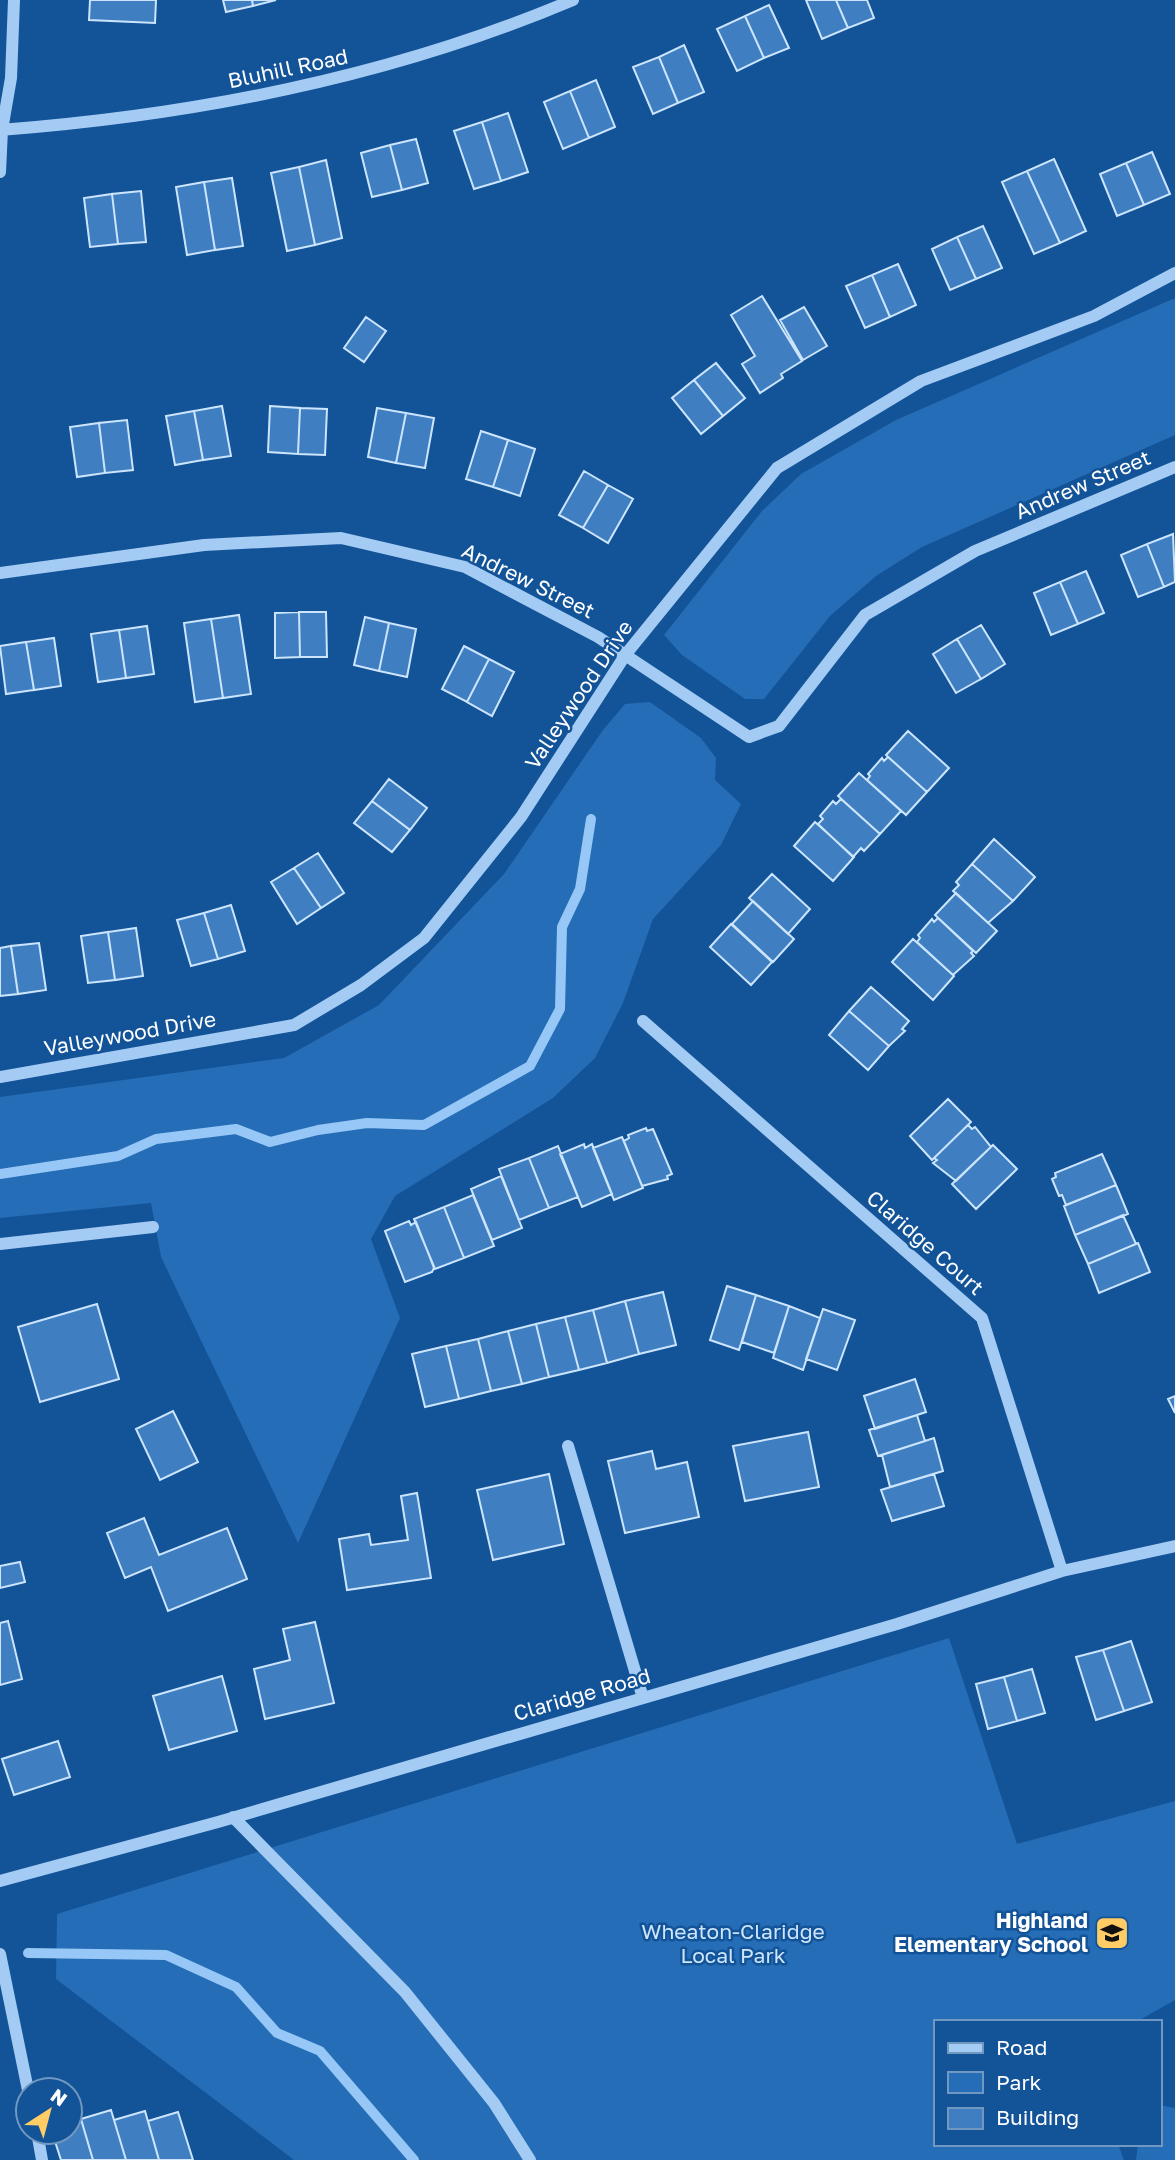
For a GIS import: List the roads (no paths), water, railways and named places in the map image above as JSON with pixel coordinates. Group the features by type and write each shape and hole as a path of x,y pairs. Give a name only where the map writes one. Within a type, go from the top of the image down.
{"street":[{"path":"0,172 1,130 11,78 14,0"},
{"name":"Bluhill Road","path":"1,130 237,102 367,72 512,26 573,0"},
{"name":"Valleywood Drive","path":"0,1077 294,1025 361,985 424,938 513,827 626,654 777,468 921,381 1094,316 1140,289 1175,273"},
{"name":"Andrew Street","path":"0,573 204,545 341,538 465,567 626,654 749,737 779,726 864,615 975,551 1175,467"},
{"name":"Claridge Court","path":"643,1021 982,1318 1062,1571"},
{"path":"0,1244 153,1227"},
{"path":"568,1446 643,1698"},
{"name":"Claridge Road","path":"0,1881 233,1818 897,1624 1062,1571 1175,1546"},
{"path":"233,1818 405,1992 494,2103 530,2160"},
{"path":"0,1954 25,2076"}],"waterway":[{"path":"0,1174 118,1156 156,1139 236,1129 270,1142 318,1130 367,1123 424,1125 530,1066 560,1009 562,927 580,889 591,819"},
{"path":"28,1953 166,1955 236,1987 277,2033 320,2051 414,2160"}],"place":[{"name":"Highland Elementary School","path":"1112,1933"}],"park label":[{"name":"Wheaton-Claridge Local Park","path":"733,1944"}]}
